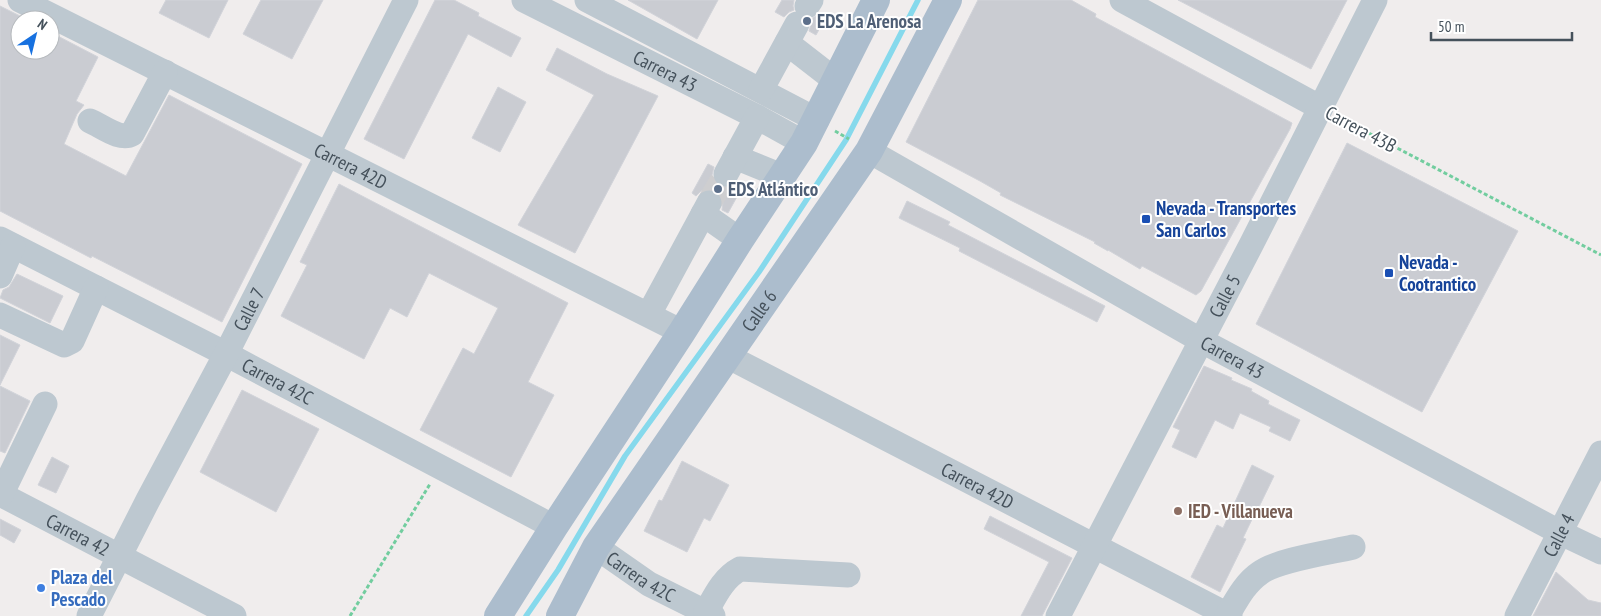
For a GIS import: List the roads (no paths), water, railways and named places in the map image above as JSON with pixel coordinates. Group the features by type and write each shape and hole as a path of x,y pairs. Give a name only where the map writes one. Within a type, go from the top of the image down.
{"main road":[{"path":"498,616 810,132 876,0"},
{"name":"Calle 6","path":"560,616 596,547 870,151 948,0"}],"street":[{"name":"Carrera 42D","path":"20,0 682,332"},
{"name":"Calle 7","path":"90,616 406,0"},
{"name":"Carrera 43","path":"524,0 756,117 810,132"},
{"name":"Carrera 43","path":"587,0 761,90 810,132"},
{"name":"Carrera 43B","path":"1122,0 1321,108"},
{"name":"Calle 5","path":"1058,616 1202,341 1375,0"},
{"path":"761,90 800,18"},
{"path":"800,18 836,81"},
{"path":"90,121 128,137 132,134 165,72"},
{"path":"756,117 730,165 782,176"},
{"name":"Carrera 43","path":"870,151 1202,341 1561,533 1601,552"},
{"path":"649,314 706,209 740,240"},
{"path":"0,276 7,242"},
{"name":"Carrera 42C","path":"7,242 226,354 554,527"},
{"path":"0,315 64,345 72,341 96,288"},
{"name":"Carrera 42D","path":"727,356 1228,616"},
{"path":"0,494 45,404"},
{"name":"Calle 4","path":"1517,616 1601,454"},
{"name":"Carrera 42","path":"0,494 234,616"},
{"name":"Carrera 42C","path":"596,547 649,584 709,614"},
{"path":"1228,616 1238,596 1260,572 1280,564 1354,547"},
{"path":"709,614 730,574 740,569 848,575"}],"waterway":[{"path":"526,616 558,570 625,456 759,272 846,140 918,0"}],"tunnel":[{"path":"709,203 726,174"}],"place":[{"name":"EDS La Arenosa","path":"807,21"},
{"name":"EDS Atlántico","path":"718,189"},
{"name":"Nevada - Transportes San Carlos","path":"1146,219"},
{"name":"Nevada - Cootrantico","path":"1389,273"},
{"name":"IED - Villanueva","path":"1178,511"},
{"name":"Plaza del Pescado","path":"41,588"}]}
